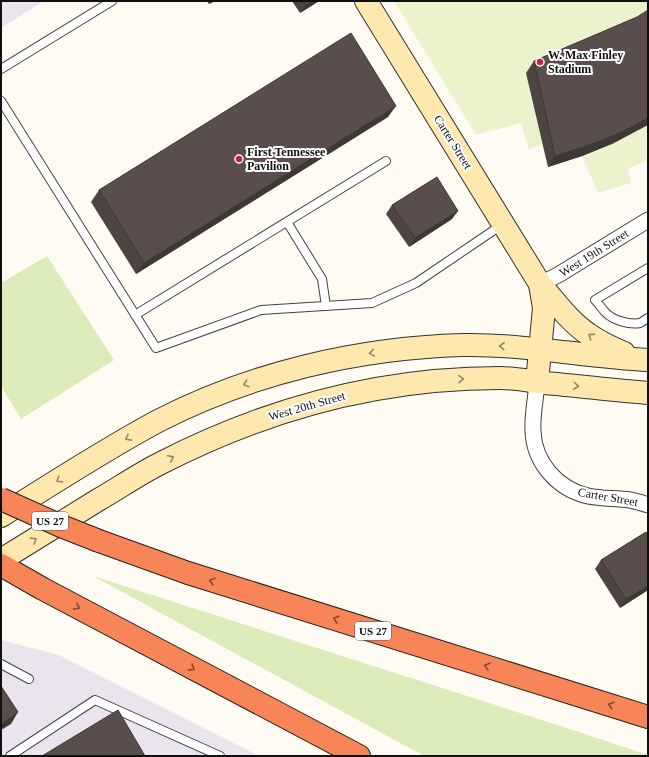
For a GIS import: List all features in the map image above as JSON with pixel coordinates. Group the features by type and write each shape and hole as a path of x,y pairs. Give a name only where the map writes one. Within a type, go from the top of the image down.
{"highway":[{"name":"US 27","path":"1,499 99,542 188,573 648,717"},
{"path":"1,565 359,756"},
{"path":"318,734 353,756"}],"main road":[{"name":"Carter Street","path":"366,1 504,223 540,284 544,308 538,382"},
{"path":"540,284 567,316 587,334 598,341 643,360"},
{"path":"1,516 125,439 159,420 216,395 304,366 383,351 463,345 503,346 541,341 643,360"},
{"name":"West 20th Street","path":"1,560 159,464 194,446 230,430 268,416 344,395 423,382 502,378 648,393"}],"street":[{"name":"West 19th Street","path":"540,284 558,275 648,220"},
{"name":"Carter Street","path":"538,382 533,430 534,442 538,454 550,474 559,482 578,493 589,496 632,500 648,505"}],"lane":[{"path":"1,69 112,1"},
{"path":"1,101 156,348 261,310 372,303 416,283 504,223"},
{"path":"135,315 386,161"},
{"path":"287,222 322,279 326,306"},
{"path":"648,268 595,300 612,318 630,323 640,323 648,318"},
{"path":"1,664 29,679"},
{"path":"10,756 95,700 220,756"}],"shaded area":[{"path":"1,1 44,1 1,28"},
{"path":"1,640 59,655 259,756 1,756"}],"green space":[{"name":"W. Max Finley Stadium","path":"394,1 648,1 648,160 628,169 631,183 598,193 582,156 548,167 542,144 529,150 521,123 476,135"},
{"path":"47,256 114,360 21,419 1,386 1,283"},
{"path":"93,576 573,730 648,756 424,756"}],"building":[{"path":"303,1 312,1 306,5"},
{"path":"648,10 648,118 622,132 590,145 555,156 534,61 637,17"},
{"name":"First Tennessee Pavilion","path":"351,33 396,106 144,263 99,190"},
{"path":"437,177 458,211 415,238 392,205"},
{"path":"646,532 648,536 648,586 626,599 601,560"},
{"path":"1,686 18,712 1,724"},
{"path":"118,710 145,756 42,756"}],"place":[{"name":"W. Max Finley Stadium","path":"540,62"},
{"name":"First Tennessee Pavilion","path":"239,159"}]}
